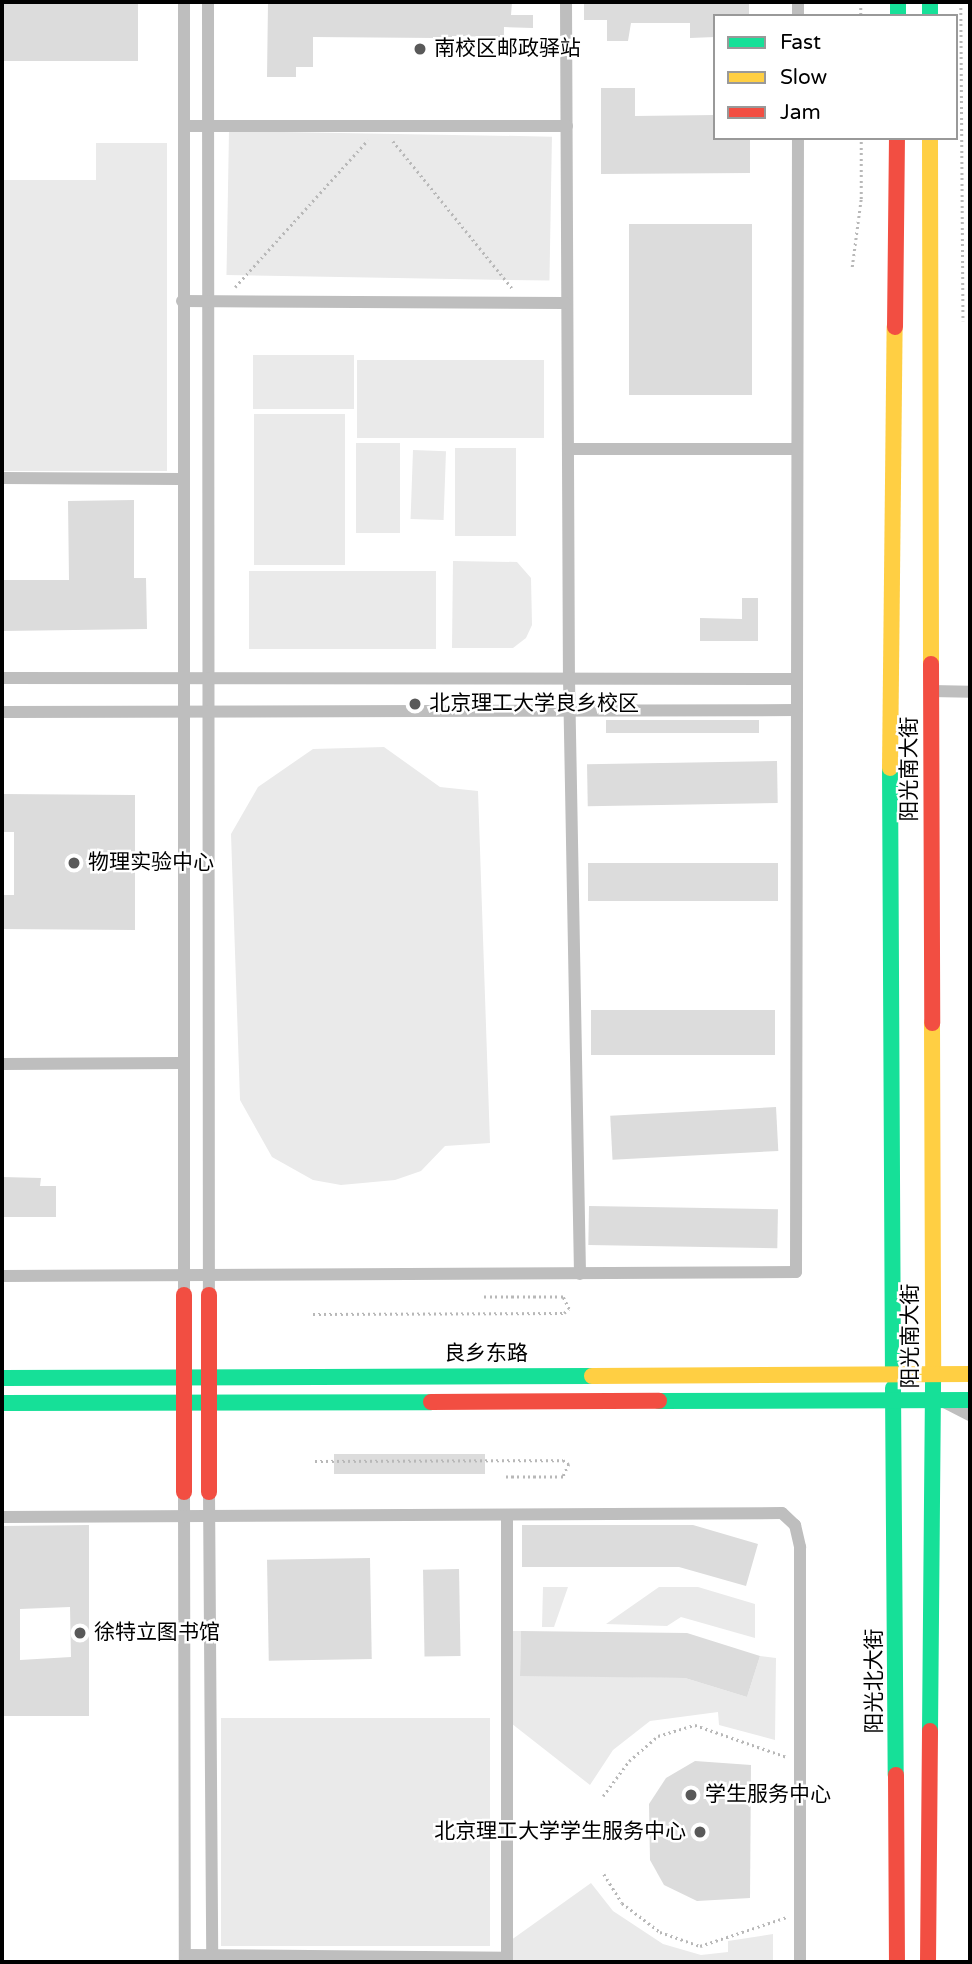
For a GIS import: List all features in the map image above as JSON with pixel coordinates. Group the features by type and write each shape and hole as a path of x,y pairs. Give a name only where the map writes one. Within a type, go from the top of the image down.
{"main road":[{"name":"阳光南大街","path":"893,1399 890,735 897,140"},
{"name":"阳光南大街","path":"930,140 933,1373 936,1400"},
{"path":"184,1295 184,1492"},
{"path":"209,1295 209,1492"},
{"name":"良乡东路","path":"2,1378 970,1374"},
{"name":"阳光北大街","path":"893,1399 897,1962"},
{"path":"929,1962 936,1400"},
{"path":"2,1403 970,1400"}],"street":[{"path":"184,2 180,679 184,1295"},
{"path":"208,2 209,1295"},
{"path":"566,2 565,303 569,679 572,710 580,1274"},
{"path":"184,125 567,126"},
{"path":"2,1276 796,1272 798,140"},
{"path":"183,301 565,303"},
{"path":"568,449 797,449"},
{"path":"2,478 181,479"},
{"path":"2,678 797,679"},
{"path":"931,691 970,692"},
{"path":"2,712 797,710"},
{"path":"2,1064 181,1063"},
{"path":"936,1400 970,1415"},
{"path":"184,1492 185,1959 507,1960 507,1516"},
{"path":"209,1492 212,1959"},
{"path":"2,1517 209,1519 782,1513 795,1525 800,1547 800,1962"}],"path":[{"path":"961,2 963,321"},
{"path":"235,301 235,283 381,126 524,303"},
{"path":"852,267 861,199 861,140"},
{"path":"313,1314 564,1313 569,1309 563,1297 483,1297"},
{"path":"315,1461 563,1460 569,1464 563,1476 503,1477"},
{"path":"603,1796 629,1761 658,1736 695,1725 800,1762"},
{"path":"604,1874 622,1903 660,1932 700,1946 800,1912"}],"shaded area":[{"path":"229,131 552,137 549,281 226,275"},
{"path":"96,143 167,143 167,471 2,471 2,180 96,180"},
{"path":"253,355 354,355 354,409 253,409"},
{"path":"357,360 544,360 544,438 357,438"},
{"path":"254,414 345,414 345,565 254,565"},
{"path":"356,443 400,443 400,533 356,533"},
{"path":"455,448 516,448 516,536 455,536"},
{"path":"413,450 446,451 444,520 411,519"},
{"path":"453,561 517,562 531,578 532,625 526,638 513,648 452,648"},
{"path":"249,571 436,571 436,649 249,649"},
{"path":"384,747 440,787 478,791 490,1143 445,1146 421,1171 395,1180 341,1185 313,1180 272,1157 240,1100 231,834 258,787 313,749"},
{"path":"543,1587 568,1587 554,1627 542,1627"},
{"path":"659,1587 698,1587 755,1604 755,1638 681,1617 667,1626 606,1624"},
{"path":"507,1631 521,1631 520,1675 685,1678 747,1697 760,1656 776,1658 775,1740 719,1725 718,1712 650,1721 613,1750 590,1785 507,1720"},
{"path":"221,1718 490,1718 490,1946 221,1946"},
{"path":"591,1883 613,1911 663,1944 701,1955 728,1952 728,1941 773,1934 773,1962 507,1962 507,1943"}],"building":[{"path":"2,2 138,2 138,61 2,61"},
{"path":"268,2 512,2 511,15 533,15 533,28 504,27 504,37 452,36 452,56 436,56 436,38 313,37 313,67 296,67 296,77 267,77"},
{"path":"584,2 749,2 749,14 713,14 713,37 690,38 690,23 631,23 628,41 607,41 607,20 584,20"},
{"path":"601,88 635,88 635,116 713,115 713,140 750,140 750,173 601,174"},
{"path":"629,224 752,224 752,395 629,395"},
{"path":"134,500 134,578 146,578 147,629 2,631 2,580 69,580 68,501"},
{"path":"742,598 758,598 758,641 700,641 700,618 742,619"},
{"path":"606,720 759,720 759,733 606,733"},
{"path":"777,761 778,803 588,806 587,764"},
{"name":"物理实验中心","path":"2,794 135,795 135,930 2,929 2,895 14,895 14,832 2,832"},
{"path":"588,863 778,863 778,901 588,901"},
{"path":"591,1010 775,1010 775,1055 591,1055"},
{"path":"776,1107 778,1151 613,1160 610,1116"},
{"path":"2,1177 41,1178 40,1186 56,1186 56,1217 2,1217"},
{"path":"589,1206 778,1209 777,1248 588,1245"},
{"path":"334,1454 485,1454 485,1474 334,1474"},
{"name":"徐特立图书馆","path":"89,1525 89,1716 2,1716 2,1526","holes":["70,1607 71,1657 20,1660 20,1609"]},
{"path":"522,1525 693,1525 758,1544 746,1586 679,1567 522,1567"},
{"path":"370,1558 372,1659 269,1661 267,1560"},
{"path":"459,1569 461,1656 425,1657 423,1570"},
{"path":"521,1631 687,1633 760,1656 747,1697 685,1678 520,1676"},
{"name":"北京理工大学学生服务中心","path":"695,1761 751,1765 750,1898 697,1901 664,1885 650,1860 649,1804 666,1778"}],"traffic: fast":[{"path":"898,2 898,14"},
{"path":"930,2 930,14"},
{"path":"890,768 893,1374"},
{"path":"930,1731 933,1373"},
{"path":"2,1378 592,1376"},
{"path":"893,1388 896,1775"},
{"path":"659,1401 970,1400"},
{"path":"2,1403 431,1402"}],"traffic: slow":[{"path":"930,140 931,664"},
{"path":"890,768 895,327"},
{"path":"932,1023 933,1373"},
{"path":"592,1376 970,1374"}],"traffic: jam":[{"path":"895,327 897,140"},
{"path":"931,664 932,1023"},
{"path":"184,1295 184,1492"},
{"path":"209,1295 209,1492"},
{"path":"431,1402 659,1401"},
{"path":"928,1962 930,1731"},
{"path":"896,1775 897,1962"}],"place":[{"name":"南校区邮政驿站","path":"420,49"},
{"name":"北京理工大学良乡校区","path":"415,704"},
{"name":"物理实验中心","path":"74,863"},
{"name":"徐特立图书馆","path":"80,1633"},
{"name":"学生服务中心","path":"691,1795"},
{"name":"北京理工大学学生服务中心","path":"700,1832"}]}
